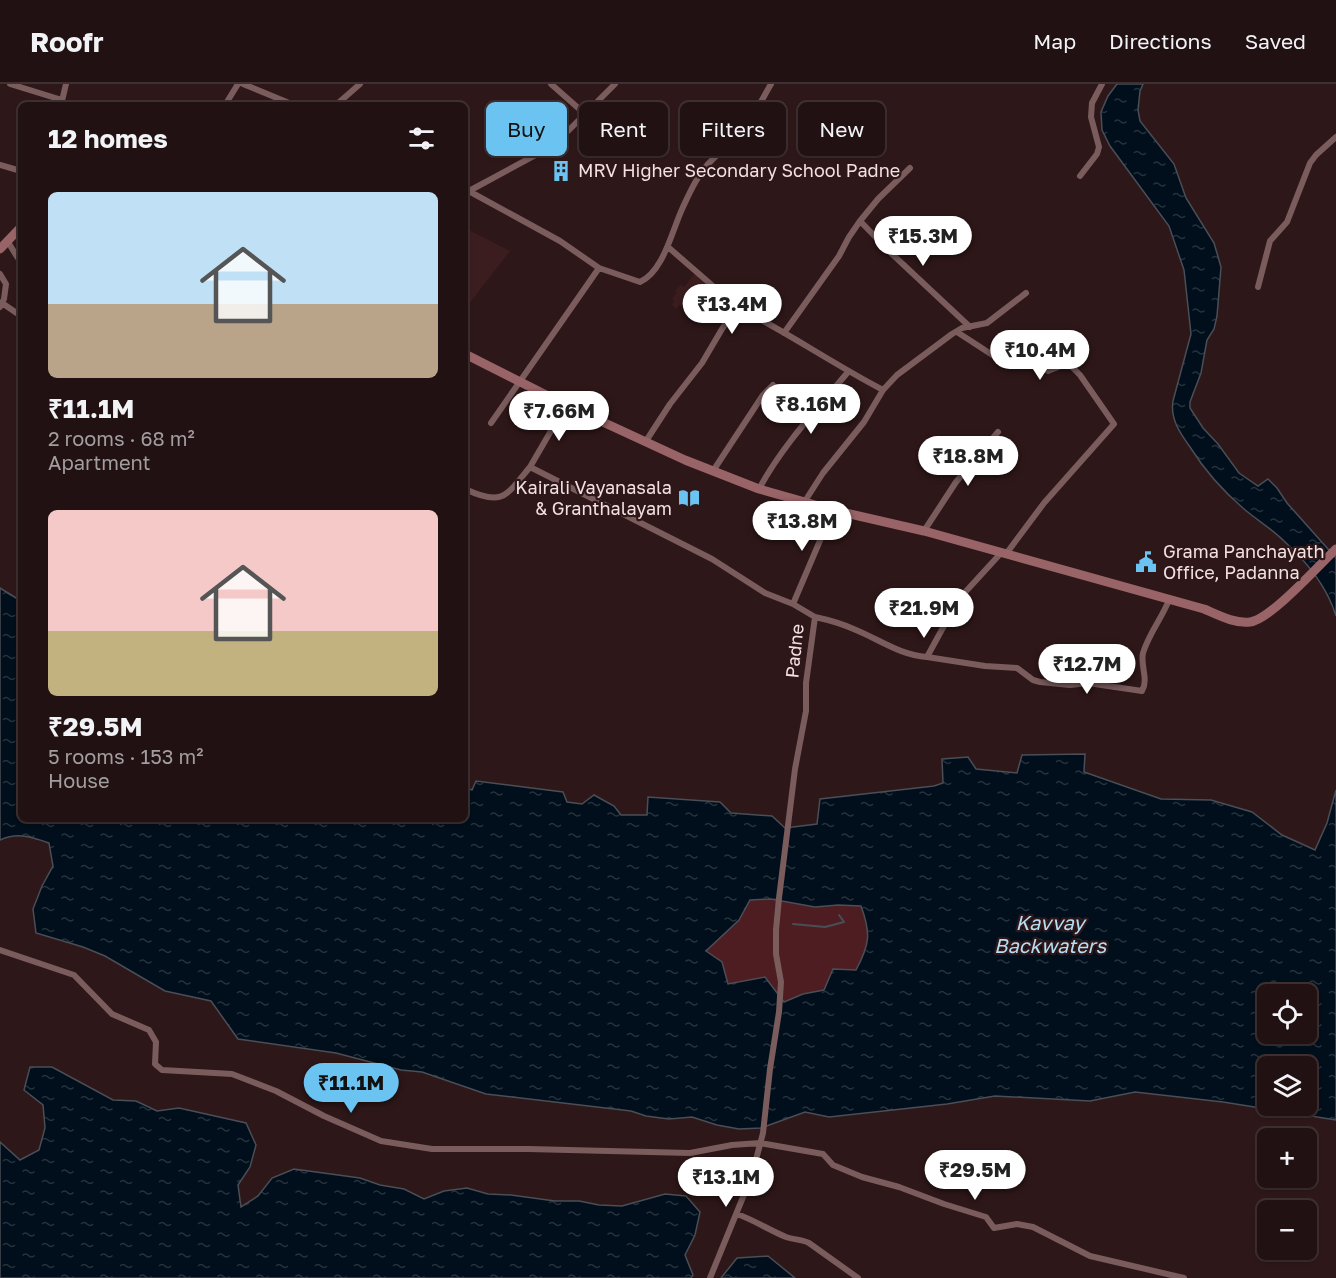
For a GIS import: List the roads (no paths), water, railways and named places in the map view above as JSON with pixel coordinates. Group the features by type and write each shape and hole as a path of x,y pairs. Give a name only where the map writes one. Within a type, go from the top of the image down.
{"main road":[{"path":"4,246 18,230"},
{"path":"468,356 566,405 713,471 759,489 833,510 924,531 1244,623 1261,618 1336,549"}],"street":[{"path":"10,84 56,102"},
{"path":"62,102 66,84"},
{"path":"227,102 238,84"},
{"path":"243,84 287,102"},
{"path":"339,102 360,84"},
{"path":"551,84 579,109"},
{"path":"597,102 615,84"},
{"path":"468,191 560,241 599,268 640,282 648,278 668,247 681,213 701,174 712,159 735,142 753,119 771,84"},
{"path":"1080,176 1097,154 1099,147 1091,117 1092,104 1102,84"},
{"path":"468,189 554,145 579,120"},
{"path":"1258,287 1270,241 1287,222 1310,163 1336,136"},
{"path":"0,165 18,170"},
{"path":"784,333 839,256 860,221 878,199 910,168"},
{"path":"860,221 970,327"},
{"path":"4,246 18,260"},
{"path":"668,247 737,307 883,390"},
{"path":"491,423 599,268"},
{"path":"0,274 6,284 1,305 18,314"},
{"path":"805,501 864,422 883,390 897,375 957,332 987,324 1026,293"},
{"path":"646,441 670,404 702,363 737,307"},
{"path":"927,657 958,600 1003,554 1044,503 1114,424 1080,375 1068,363 1048,371 1012,349 994,356 957,332"},
{"path":"759,489 768,471 798,431 848,372"},
{"path":"713,471 773,385"},
{"path":"468,490 495,498 502,498 508,494 530,467 566,405"},
{"path":"924,531 956,482 998,432"},
{"name":"Padne","path":"530,467 712,560 765,593 793,604 815,617 806,683 807,711 791,800 776,930 776,954 781,982 763,1133 752,1175 710,1278"},
{"path":"793,604 833,510"},
{"path":"815,617 853,629 914,656 1017,668 1033,680 1040,682 1070,685 1088,683 1142,691 1145,681 1143,655 1154,626 1169,600"},
{"path":"0,950 74,975 112,1014 149,1030 156,1042 155,1064 162,1070 231,1074 276,1091 324,1116 381,1140 432,1149 690,1153 732,1145 760,1143 823,1154 833,1165 862,1177 899,1187 986,1217 994,1228 1017,1224 1034,1227 1090,1256 1184,1278"},
{"path":"737,1214 759,1222 784,1236 809,1243 858,1278"}],"water":[{"path":"1117,84 1143,84 1138,110 1140,121 1174,164 1186,198 1214,243 1221,267 1217,316 1214,329 1207,340 1201,373 1190,408 1239,473 1258,486 1268,479 1336,558 1336,616 1322,585 1308,566 1279,537 1222,488 1202,464 1177,426 1172,408 1173,401 1191,334 1184,270 1169,226 1110,146 1102,130 1101,112 1108,96"},
{"name":"Kavvay Backwaters","path":"0,588 18,599 18,822 468,822 468,788 472,790 476,781 563,792 567,802 582,804 594,795 614,806 621,815 647,815 648,797 720,802 731,813 772,816 785,828 817,824 820,799 934,786 943,783 942,759 968,757 976,769 1017,773 1022,755 1085,754 1084,772 1161,799 1211,800 1252,812 1282,835 1315,850 1327,823 1336,790 1336,1120 1311,1116 1317,1116 1317,1056 1257,1056 1257,1107 1135,1092 1090,1101 995,1096 947,1104 829,1117 805,1112 761,1128 739,1129 692,1117 669,1119 646,1116 631,1111 486,1094 422,1072 401,1070 336,1053 238,1039 211,1001 165,991 105,956 36,933 33,909 53,866 49,843 19,836 0,840","holes":["771,899 815,907 861,906 868,938 856,970 833,969 824,990 803,994 784,1002 765,977 728,984 722,962 706,951 739,920 750,900"]},
{"path":"30,1067 52,1067 113,1100 136,1101 157,1111 179,1108 246,1123 256,1145 250,1167 238,1185 241,1207 258,1196 272,1178 294,1169 360,1178 380,1185 404,1189 424,1199 444,1191 467,1188 488,1194 622,1206 665,1194 686,1196 700,1212 695,1235 685,1255 693,1275 691,1278 0,1278 0,1142 20,1160 39,1150 45,1128 43,1105 24,1090"},
{"path":"768,1256 795,1278 721,1278 737,1258"}],"waterway":[{"path":"793,924 825,927 844,922 839,915"}],"place":[{"name":"MRV Higher Secondary School Padne","path":"561,171"},
{"name":"Kairali Vayanasala & Granthalayam","path":"689,498"},
{"name":"Grama Panchayath Office, Padanna","path":"1146,562"}]}
